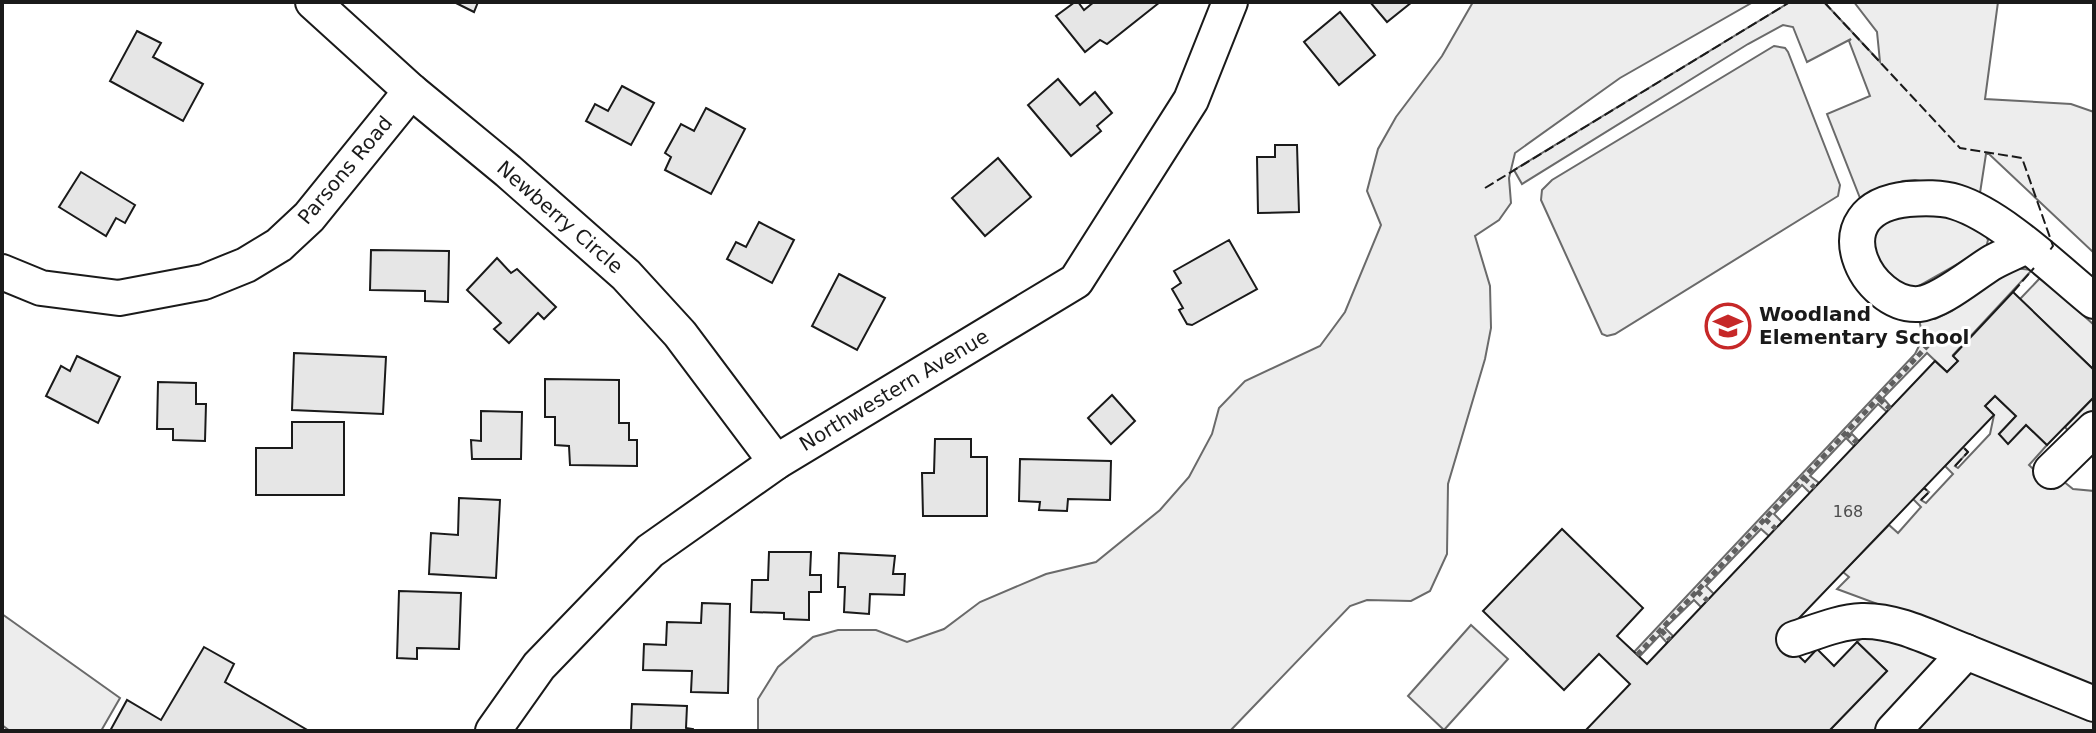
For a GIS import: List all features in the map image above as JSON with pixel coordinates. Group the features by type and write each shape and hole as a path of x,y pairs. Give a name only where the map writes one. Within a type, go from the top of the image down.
{"street":[{"name":"Newberry Circle","path":"313,2 411,91 626,275 680,334 776,462"},
{"name":"Northwestern Avenue","path":"493,731 539,666 650,551 776,462 1076,281 1191,100 1230,2"},
{"name":"Parsons Road","path":"2,272 41,288 119,298 204,282 246,265 279,245 309,217 411,91"},
{"path":"2026,246 2094,301"},
{"path":"2051,471 2092,434"},
{"path":"1794,639 1863,621 1894,625 2094,704"},
{"path":"1893,731 1966,652"}],"path":[{"path":"1637,655 1931,342"},
{"path":"1879,399 1890,409"},
{"path":"1846,433 1857,443"},
{"path":"1804,478 1815,488"},
{"path":"1765,519 1776,529"},
{"path":"1697,591 1708,601"},
{"path":"1661,630 1670,640"}],"shaded area":[{"path":"1473,2 1753,2 1620,78 1515,153 1509,178 1511,203 1499,220 1475,236 1490,286 1491,328 1485,359 1448,484 1447,554 1430,591 1411,601 1367,600 1350,606 1230,731 758,731 758,699 778,667 813,637 838,630 876,630 907,642 944,629 980,602 1046,574 1096,562 1160,510 1189,477 1212,434 1219,408 1245,381 1320,346 1345,312 1381,225 1367,191 1378,149 1396,117 1442,56"},
{"path":"1790,2 1824,2 1880,62 1877,32 1854,2 1998,2 1985,99 2071,104 2094,112 2094,253 1989,154 1986,154 1980,193 1915,180 1903,181 1860,198 1827,114 1870,96 1849,41 1851,39 1807,62 1793,27 1783,25 1522,184 1514,170"},
{"path":"1774,46 1785,48 1788,52 1840,185 1838,196 1615,334 1602,334 1541,200 1542,190 1552,180"},
{"path":"1943,213 1985,234 1988,240 1986,248 1915,288 1901,284 1879,268 1869,239 1873,229 1893,217"},
{"path":"2014,268 2032,270 1953,355 1958,361 1947,372 1927,353 1883,398 1891,407 1887,412 1878,404 1851,433 1859,441 1854,446 1846,438 1810,476 1819,483 1810,493 1802,485 1774,514 1782,522 1769,536 1761,529 1706,586 1714,594 1701,607 1694,600 1665,628 1673,636 1667,643 1660,635 1639,657 1634,652 1915,354 1923,338 1919,319 1935,319 1952,311 1989,281"},
{"path":"2041,277 2094,325 2094,370 2020,299"},
{"path":"1995,396 2016,416 1999,434 2008,443 2026,425 2047,445 2029,465 2054,489 2063,481 2073,489 2094,491 2094,731 1913,731 1936,667 1876,731 1829,731 1887,671 1857,642 1894,610 1837,589 1849,577 1843,572 1889,525 1898,533 1921,507 1913,499 1924,488 1929,492 1921,500 1926,503 1953,474 1945,466 1963,447 1968,452 1955,466 1958,468 1990,434 1994,415 1985,406"},
{"path":"2094,397 2094,412 2068,441 2070,433 2065,427"},
{"path":"2,614 120,698 101,731 10,731 2,725"},
{"path":"1471,625 1508,659 1444,730 1408,696"}],"building":[{"path":"454,2 478,2 474,12"},
{"path":"1075,2 1084,10 1094,2 1160,2 1107,44 1100,40 1085,52 1056,16"},
{"path":"1370,2 1412,2 1387,22"},
{"path":"1340,12 1375,55 1339,85 1304,42"},
{"path":"137,31 161,43 153,57 203,84 183,121 110,81"},
{"path":"1058,79 1080,105 1095,92 1112,113 1097,126 1101,131 1071,156 1028,105"},
{"path":"622,86 654,103 631,145 586,121 595,104 608,111"},
{"path":"706,108 745,129 711,194 665,170 671,157 665,153 681,124 694,131"},
{"path":"1275,145 1297,145 1299,212 1258,213 1257,157 1275,157"},
{"path":"998,158 1031,197 985,236 952,198"},
{"path":"81,172 135,205 125,223 116,218 106,236 59,207"},
{"path":"759,222 794,240 772,283 727,259 736,242 746,247"},
{"path":"1229,240 1257,289 1192,325 1187,324 1179,310 1183,308 1172,289 1181,283 1174,271"},
{"path":"371,250 449,251 448,302 425,301 425,291 370,290"},
{"path":"497,258 511,273 517,269 556,307 544,319 538,313 509,343 494,329 501,323 467,290"},
{"path":"839,274 885,298 857,350 812,326"},
{"name":"Woodland Elementary School","path":"2013,292 2094,370 2094,397 2047,445 2026,425 2008,444 1999,434 2016,416 1995,396 1985,406 1994,415 1780,638 1805,662 1817,649 1834,666 1857,642 1887,671 1829,731 1585,731 1630,684 1599,654 1564,690 1483,611 1562,529 1643,608 1617,636 1647,664 1935,361 1947,372 1958,361 1953,356"},
{"path":"294,353 386,357 383,414 292,410"},
{"path":"77,356 120,377 98,423 46,396 61,366 70,371"},
{"path":"545,379 619,380 619,423 629,423 629,440 637,440 637,466 570,465 569,446 555,445 555,417 545,417"},
{"path":"158,382 196,383 196,404 206,404 205,441 173,440 173,429 157,429"},
{"path":"1112,395 1135,421 1111,444 1088,418"},
{"path":"481,411 522,412 521,459 472,459 471,440 481,441"},
{"path":"292,422 344,422 344,495 256,495 256,448 292,448"},
{"path":"935,439 971,439 971,457 987,457 987,516 923,516 922,473 934,473"},
{"path":"1020,459 1111,461 1110,500 1068,499 1067,511 1039,510 1040,502 1019,501"},
{"path":"459,498 500,500 496,578 429,574 431,533 458,535"},
{"path":"769,552 811,552 810,575 821,575 821,592 809,592 809,620 784,619 784,613 751,612 752,580 768,580"},
{"path":"839,553 895,556 893,574 905,574 904,595 870,594 869,614 844,612 845,587 838,587"},
{"path":"399,591 461,593 459,649 417,648 417,659 397,658"},
{"path":"702,603 730,604 728,693 691,692 692,671 643,670 644,644 666,645 667,622 701,623"},
{"path":"204,647 234,664 225,682 309,731 110,731 127,700 161,720"},
{"path":"632,704 687,706 686,728 693,731 631,730"}],"fence":[{"path":"1485,188 1790,2"},
{"path":"1824,2 1960,148 2022,158 2053,246 2050,250"},
{"path":"2013,292 2034,268"},
{"path":"1955,466 1968,452 1963,447"},
{"path":"1921,500 1929,492 1924,488"}],"place":[{"name":"Woodland Elementary School","path":"1728,326"}]}
